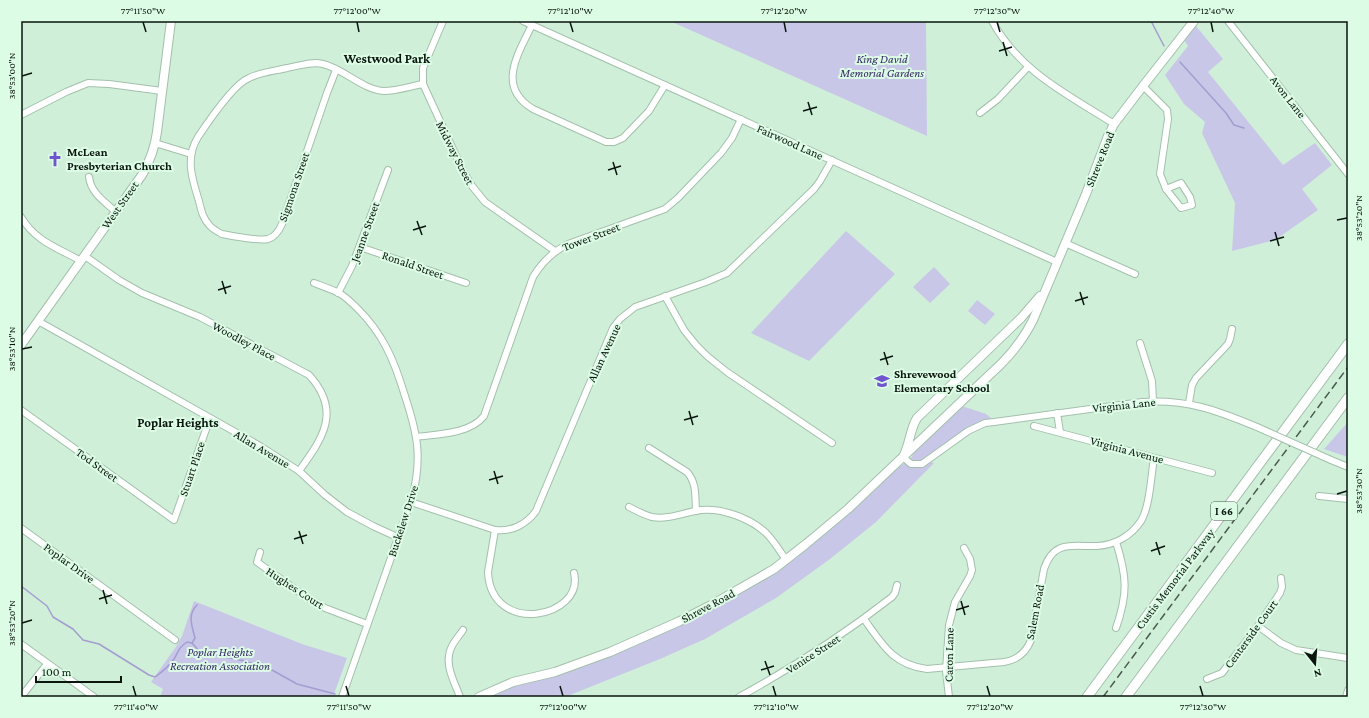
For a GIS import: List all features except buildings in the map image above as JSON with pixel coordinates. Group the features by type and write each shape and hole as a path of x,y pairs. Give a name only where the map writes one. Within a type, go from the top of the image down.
{"highway":[{"name":"Custis Memorial Parkway","path":"1087,697 1348,344"},
{"name":"I 66","path":"1126,697 1348,398"}],"main road":[{"name":"West Street","path":"21,345 142,175 150,159 155,143 171,21"},
{"name":"Shreve Road","path":"479,697 513,682 555,672 579,664 680,621 746,585 786,560 848,509 920,442 1010,356 1030,325 1086,194 1102,149 1114,124 1194,21"},
{"name":"Shreve Road","path":"903,458 917,418 1021,318 1045,291"},
{"path":"912,432 915,441 920,442"}],"street":[{"name":"Midway Street","path":"443,21 423,68 423,84 463,171 472,186 485,202 555,251"},
{"name":"Fairwood Lane","path":"523,21 1057,262"},
{"path":"992,21 1009,48 1028,67 1043,79 1114,124"},
{"name":"Avon Lane","path":"1228,21 1348,174"},
{"path":"532,25 514,63 512,78 519,98 529,106 606,142 614,142 624,138 649,110 665,85"},
{"path":"155,143 191,154 198,137 236,87 248,78 311,63 323,64 370,87 382,91 391,91 423,84"},
{"path":"980,113 998,100 1028,67"},
{"name":"Sigmona Street","path":"191,154 191,177 203,216 210,226 222,234 260,240 268,239 279,230 282,224 336,70"},
{"path":"21,116 66,92 88,83 109,84 162,91"},
{"path":"1143,86 1167,110 1168,119 1160,174 1166,189 1180,208 1192,205 1190,197 1181,183 1166,189"},
{"name":"Tower Street","path":"416,437 462,430 477,424 484,416 533,277 542,263 555,251 568,244 665,209 678,198 721,153 732,138 741,120"},
{"name":"Allan Avenue","path":"410,502 495,530 502,531 514,528 528,520 536,511 615,325 620,319 631,310 665,296 720,277 731,269 814,189 832,160"},
{"name":"Jeanne Street","path":"338,293 360,247 388,170"},
{"path":"89,177 95,193 116,212"},
{"name":"Woodley Place","path":"21,217 26,225 38,237 52,247 83,258 142,293 200,317 309,375 317,384 323,396 326,407 326,418 323,432 318,444 299,471"},
{"path":"1065,243 1135,274"},
{"name":"Ronald Street","path":"360,247 466,284"},
{"name":"Buckelew Drive","path":"314,283 338,293 354,305 366,317 384,341 399,376 414,423 418,463 417,476 410,502 342,697"},
{"path":"665,296 688,337 707,356 727,372 832,443"},
{"name":"Allan Avenue","path":"38,321 260,446 299,471 325,495 347,512 397,537"},
{"path":"1190,403 1192,385 1196,378 1228,344 1232,329"},
{"path":"1140,343 1152,381 1153,402"},
{"name":"Virginia Lane","path":"903,458 911,464 922,464 968,431 981,425 994,422 1153,402 1190,403 1219,411 1348,467"},
{"name":"Tod Street","path":"21,410 174,520"},
{"path":"1057,414 1060,432"},
{"name":"Stuart Place","path":"174,520 210,418"},
{"name":"Virginia Avenue","path":"1034,426 1212,473"},
{"path":"649,448 687,472 690,476 695,487 696,511"},
{"name":"Salem Road","path":"864,619 887,651 902,662 917,668 927,669 1004,662 1015,659 1025,651 1031,640 1044,569 1048,559 1052,554 1067,546 1096,546 1116,542 1130,534 1142,520 1147,504 1154,458"},
{"path":"1319,496 1348,499"},
{"path":"629,507 645,514 659,517 669,517 696,511 721,510 754,524 766,533 786,560"},
{"name":"Poplar Drive","path":"21,528 175,640"},
{"path":"495,530 488,579 493,594 498,601 510,610 518,613 534,614 555,608 569,598 572,593 575,582 574,573"},
{"path":"1116,542 1123,564 1125,583 1121,613 1116,628"},
{"name":"Caron Lane","path":"949,697 947,636 951,613 972,570 970,559 964,548"},
{"name":"Hughes Court","path":"260,552 256,562 306,598 325,608 368,624"},
{"name":"Centerside Court","path":"1207,679 1222,673 1258,626 1280,593 1282,587 1281,578"},
{"name":"Venice Street","path":"739,697 802,661 864,619 892,597 897,585"},
{"path":"1258,626 1281,643 1296,650 1348,658"},
{"path":"460,697 450,673 448,658 452,646 463,630"},
{"path":"21,644 94,697"},
{"path":"21,697 47,664"},
{"path":"1346,697 1348,690"}],"green space":[{"name":"King David Memorial Gardens","path":"670,21 926,21 927,136"},
{"path":"1196,26 1223,59 1208,72 1283,165 1315,143 1332,165 1302,189 1318,210 1275,240 1232,251 1235,203 1202,133 1205,122 1184,104 1165,75 1188,46 1184,40"},
{"path":"846,231 895,274 809,361 751,333"},
{"path":"934,267 950,284 930,303 913,287"},
{"path":"977,300 995,314 985,325 968,311"},
{"path":"962,406 986,414 991,418 969,427 925,460 934,463 876,522 830,559 776,598 705,639 660,659 565,697 485,697 502,689 587,663 786,564 828,532 897,468 912,457 913,453"},
{"path":"1348,422 1348,457 1324,449"},
{"name":"Poplar Heights Recreation Association","path":"194,601 302,644 347,658 333,697 160,697 163,689 151,682 182,636"}],"waterway":[{"path":"1151,21 1164,46"},
{"path":"1180,62 1226,113 1234,125 1244,128"},
{"path":"21,586 47,606 53,617 73,629 83,640 99,644 149,675 155,677 163,671 174,659 180,648 187,642 192,643 200,652 245,661 272,670 297,684 335,694"},
{"path":"192,643 195,638 191,617 197,605"}],"railway":[{"path":"1103,697 1348,367"}],"place":[{"name":"McLean Presbyterian Church","path":"55,159"},
{"name":"Shrevewood Elementary School","path":"882,381"}],"district":[{"name":"Westwood Park","path":"387,58"},
{"name":"Poplar Heights","path":"178,422"}]}
